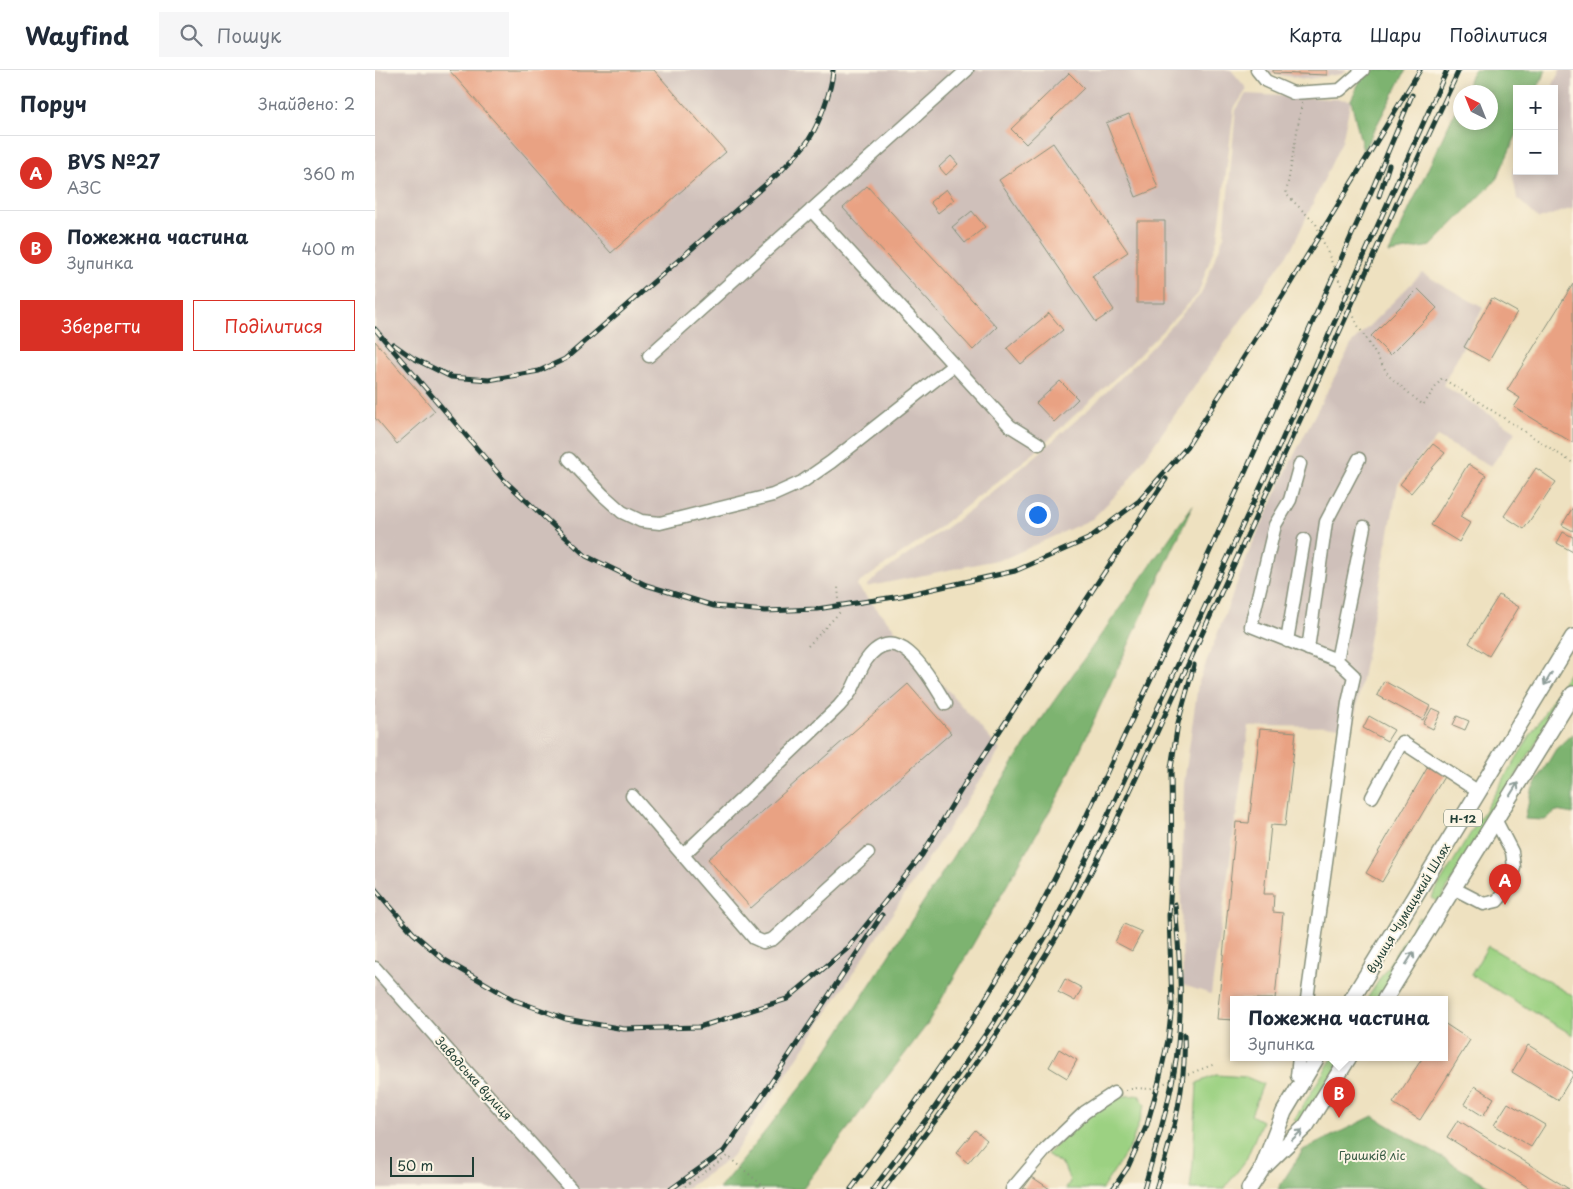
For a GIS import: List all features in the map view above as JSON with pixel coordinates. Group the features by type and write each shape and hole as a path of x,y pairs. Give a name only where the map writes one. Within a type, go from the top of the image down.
{"main road":[{"name":"вулиця Чумацький Шлях","path":"1354,996 1573,637"},
{"name":"Н-12","path":"1387,996 1573,694"},
{"path":"1249,1189 1262,1169 1284,1112 1315,1061"},
{"path":"1262,1169 1306,1126 1347,1061"}],"street":[{"path":"649,356 967,70"},
{"path":"1257,70 1266,81 1293,93 1340,90 1363,70"},
{"path":"811,210 1010,426 1039,444"},
{"path":"569,459 622,512 641,521 660,523 773,495 802,482 831,462 954,365"},
{"path":"1308,649 1326,522 1359,459"},
{"path":"1301,464 1290,500 1275,525 1251,626 1337,660 1354,676 1347,703 1307,996"},
{"path":"1337,660 1364,527"},
{"path":"1287,640 1304,540"},
{"path":"683,854 839,706 851,692 866,661 876,648 892,644 909,651 923,666 946,704"},
{"path":"1372,797 1402,742 1479,792"},
{"path":"633,796 754,938 763,942 773,939 868,853"},
{"path":"1453,888 1484,904 1497,901 1509,887 1515,867 1512,852 1495,820"},
{"name":"Заводська вулиця","path":"375,968 571,1189"},
{"path":"1297,1076 1299,1061"},
{"path":"1012,1189 1046,1149 1085,1112 1114,1093"}],"path":[{"path":"1304,92 1286,194 1316,224 1357,324 1389,376 1423,405 1442,378 1573,463"},
{"path":"808,646 841,612 838,587"},
{"path":"1114,1093 1137,1088 1149,1089 1215,1064"},
{"path":"681,1189 727,1156 767,1189"}],"shaded area":[{"path":"375,70 1231,70 1247,89 1234,109 1218,237 1198,294 1129,365 1034,453 932,533 856,585 1000,750 732,1157 686,1189 375,1189"},
{"path":"1266,70 1347,70 1342,74 1306,79 1268,73"},
{"path":"1560,70 1573,70 1573,208 1539,219 1517,198 1512,171 1513,169 1513,175 1558,175 1558,85 1553,85"},
{"path":"1246,94 1351,100 1342,141 1293,246 1125,486 1092,519 1006,558 866,587 875,578 971,510 1037,455 1091,407 1142,357 1201,294 1224,236 1236,110"},
{"path":"1422,273 1483,308 1443,385 1516,431 1491,466 1437,437 1398,484 1353,727 1249,726 1211,994 1183,985 1181,901 1184,784 1198,684 1249,552 1291,461 1352,343"}],"green space":[{"path":"1365,70 1406,70 1363,151 1351,100"},
{"path":"1474,70 1546,70 1539,85 1513,85 1513,143 1496,180 1431,246 1389,253 1453,115 1453,130 1498,130 1498,85 1467,85"},
{"path":"1193,505 1061,791 926,1026 802,1189 719,1189 816,1068 1047,711"},
{"path":"1573,666 1573,682 1439,902 1431,898"},
{"path":"1573,733 1573,814 1556,811 1545,820 1525,819 1531,791 1556,749"},
{"path":"1419,917 1427,923 1381,996 1369,996"},
{"path":"1488,946 1573,996 1573,1035 1471,975"},
{"path":"1331,1061 1342,1061 1302,1125 1294,1120"},
{"path":"1216,1075 1246,1077 1263,1084 1251,1115 1262,1121 1246,1160 1224,1189 1190,1189 1197,1083"},
{"path":"1139,1095 1145,1105 1131,1145 1102,1189 1066,1189 1070,1182 1064,1166 1047,1154 1085,1117 1112,1097"},
{"name":"Гришків ліс","path":"1373,1116 1494,1189 1278,1189 1303,1150"}],"building":[{"path":"449,70 654,70 726,152 611,253"},
{"path":"1273,70 1327,70 1327,75 1273,73"},
{"path":"1069,73 1084,88 1026,144 1011,129"},
{"path":"1129,114 1158,188 1136,197 1106,123"},
{"path":"1053,143 1128,252 1092,276 1114,310 1096,322 999,180"},
{"path":"951,156 958,164 946,175 939,167"},
{"path":"867,186 997,327 973,350 843,208"},
{"path":"946,189 954,200 938,213 930,202"},
{"path":"972,211 985,227 965,243 952,227"},
{"path":"1137,221 1165,221 1165,303 1137,303"},
{"path":"1573,284 1573,443 1514,407 1520,398 1507,390"},
{"path":"1418,289 1437,308 1390,355 1371,336"},
{"path":"1492,298 1517,312 1489,361 1464,347"},
{"path":"1049,313 1063,330 1021,364 1007,348"},
{"path":"375,341 435,411 397,444 375,418"},
{"path":"1060,381 1078,399 1054,422 1036,403"},
{"path":"1433,444 1445,453 1411,493 1400,484"},
{"path":"1468,464 1486,475 1460,517 1470,523 1459,542 1431,525"},
{"path":"1536,468 1556,482 1524,529 1504,516"},
{"path":"1573,507 1573,531 1562,525"},
{"path":"1563,532 1573,537 1573,552 1557,543"},
{"path":"1499,595 1519,607 1489,656 1469,643"},
{"path":"1384,681 1430,706 1423,720 1377,695"},
{"path":"908,684 951,733 751,908 708,859"},
{"path":"1432,708 1441,712 1433,729 1423,724"},
{"path":"1369,716 1394,730 1387,741 1363,728"},
{"path":"1457,716 1469,721 1465,730 1453,725"},
{"path":"1260,729 1296,732 1285,826 1271,825 1264,894 1274,894 1273,912 1283,913 1275,996 1230,996 1230,1020 1217,1019 1236,822 1249,823"},
{"path":"1429,765 1445,775 1382,882 1366,873"},
{"path":"1124,924 1142,932 1132,951 1115,942"},
{"path":"1065,979 1082,988 1075,1001 1058,992"},
{"path":"1448,1026 1470,1040 1420,1120 1393,1103 1420,1061 1448,1061"},
{"path":"1528,1045 1573,1072 1558,1100 1512,1072"},
{"path":"1059,1049 1077,1060 1067,1078 1049,1067"},
{"path":"1475,1086 1494,1098 1483,1116 1464,1104"},
{"path":"1508,1103 1545,1125 1531,1147 1494,1125"},
{"path":"1458,1120 1569,1189 1531,1189 1447,1137"},
{"path":"975,1130 987,1140 968,1163 956,1153"},
{"path":"1032,1177 1050,1189 1023,1189"}],"railway":[{"path":"393,344 413,358 451,377 489,380 539,371 565,359 781,171 798,153 808,141 820,116 828,97 833,70"},
{"path":"375,329 503,479 586,556 646,585 714,606 765,611 817,609 901,596 1015,571 1088,539 1139,501 1187,447 1285,292 1420,70"},
{"path":"873,1189 931,1113 994,1022 1054,923 1100,832 1268,471 1447,70"},
{"path":"884,1189 938,1117 1001,1027 1062,928 1109,837 1459,70"},
{"path":"851,1189 915,1103 978,1011 1037,913 1083,823 1178,622 1371,192 1412,95"},
{"path":"1379,196 1389,165"},
{"path":"375,889 413,933 443,959 514,1000 566,1019 624,1029 699,1027 787,999 848,948 922,855 964,785 1166,479"},
{"path":"1113,1189 1128,1167 1147,1125 1168,1040 1172,1005 1169,916 1172,866 1171,768 1178,723 1194,665"},
{"path":"1144,1189 1176,1063 1180,991 1175,904"},
{"path":"671,1189 724,1151 882,915"},
{"path":"1156,1189 1177,1114 1183,1075 1184,1035"}],"place":[{"name":"BVS №27","path":"1505,905"},
{"name":"Пожежна частина","path":"1339,1118"}]}
